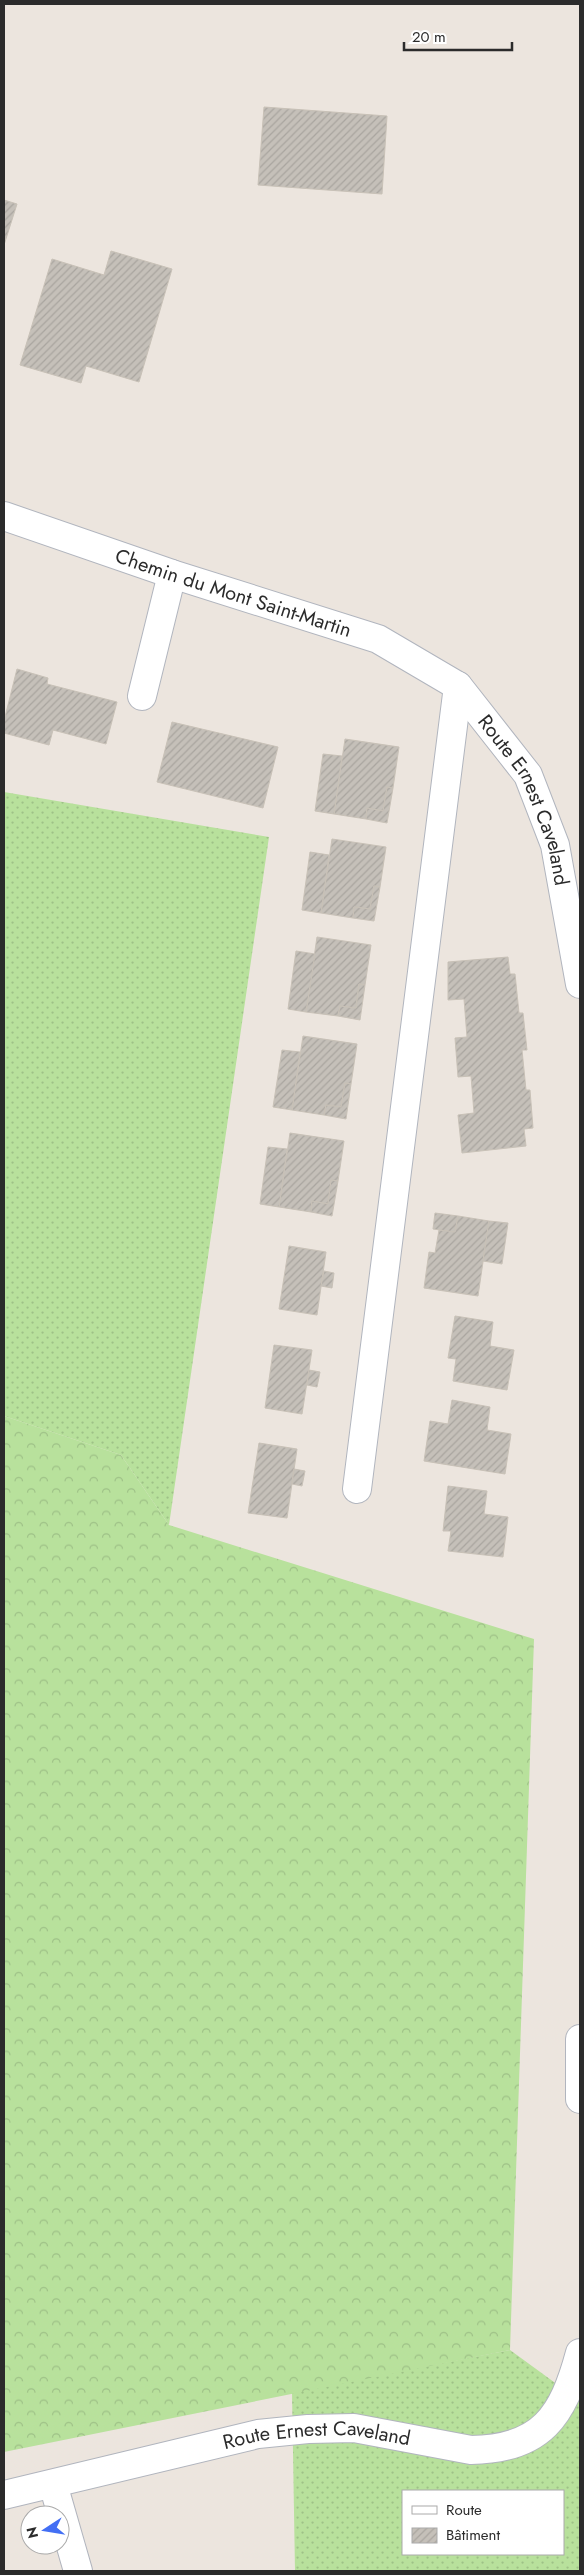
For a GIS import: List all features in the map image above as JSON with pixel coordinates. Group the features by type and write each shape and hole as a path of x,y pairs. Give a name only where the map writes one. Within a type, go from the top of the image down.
{"street":[{"name":"Chemin du Mont Saint-Martin","path":"4,516 172,574 378,639 458,686"},
{"path":"142,696 172,574"},
{"path":"357,1489 458,686"},
{"name":"Route Ernest Caveland","path":"458,686 528,775 555,845 580,984"},
{"path":"580,2039 580,2099"},
{"name":"Route Ernest Caveland","path":"4,2495 258,2434 308,2428 354,2428 471,2450 489,2450 509,2446 542,2429 556,2415 572,2384 580,2353"},
{"path":"53,2484 78,2571"}],"green space":[{"path":"4,792 269,837 169,1525 121,1455 4,1416"},
{"path":"4,1416 121,1455 169,1525 534,1639 510,2350 4,2452"},
{"path":"510,2350 580,2401 580,2571 295,2571 292,2392"}],"building":[{"path":"264,107 387,116 382,194 258,185"},
{"path":"4,200 17,204 4,245"},
{"path":"111,251 172,269 139,382 86,366 81,383 20,365 52,259 104,275"},
{"path":"17,669 48,678 47,684 117,702 106,744 53,730 49,745 4,733 4,721"},
{"path":"172,722 278,747 263,808 157,782"},
{"path":"345,739 399,747 393,788 387,787 383,811 367,808 366,819 334,814"},
{"path":"323,754 342,756 334,814 315,811"},
{"path":"387,787 393,788 387,823 366,819 367,808 383,811"},
{"path":"332,839 386,847 380,887 374,886 370,909 354,907 353,918 321,913"},
{"path":"310,852 329,855 321,913 302,910"},
{"path":"374,886 380,887 374,921 353,918 354,907 370,909"},
{"path":"317,937 371,945 365,985 359,984 356,1008 340,1006 338,1016 306,1012"},
{"path":"296,951 315,954 306,1012 288,1009"},
{"path":"508,957 510,974 515,974 519,1013 523,1013 527,1050 522,1050 526,1090 530,1090 533,1128 524,1129 526,1146 462,1153 458,1115 474,1113 471,1076 458,1077 455,1038 467,1037 464,999 448,1000 448,962"},
{"path":"359,984 365,985 360,1020 338,1016 340,1006 356,1008"},
{"path":"303,1036 357,1044 351,1084 345,1083 341,1107 326,1105 324,1115 292,1110"},
{"path":"282,1050 300,1052 292,1110 273,1107"},
{"path":"345,1083 351,1084 346,1119 324,1115 326,1105 341,1107"},
{"path":"290,1133 344,1141 338,1181 331,1180 328,1204 312,1201 311,1212 279,1207"},
{"path":"268,1147 287,1149 279,1207 260,1204"},
{"path":"331,1180 338,1181 332,1216 311,1212 312,1201 328,1204"},
{"path":"435,1213 458,1216 455,1232 433,1229"},
{"path":"458,1216 489,1221 478,1296 424,1288 429,1252 435,1253 439,1230 455,1232"},
{"path":"489,1221 508,1223 502,1264 483,1261"},
{"path":"289,1246 326,1252 317,1315 279,1309"},
{"path":"324,1271 334,1273 332,1288 321,1286"},
{"path":"455,1316 493,1322 490,1346 514,1350 507,1390 453,1381 456,1359 448,1358"},
{"path":"274,1345 312,1350 302,1414 265,1408"},
{"path":"309,1370 320,1372 317,1387 307,1385"},
{"path":"452,1400 490,1407 487,1430 511,1434 505,1474 424,1461 430,1421 448,1424"},
{"path":"259,1443 297,1449 287,1518 248,1513"},
{"path":"294,1469 305,1471 302,1486 292,1484"},
{"path":"448,1486 487,1491 484,1514 508,1517 503,1557 448,1551 451,1531 443,1531"}]}
